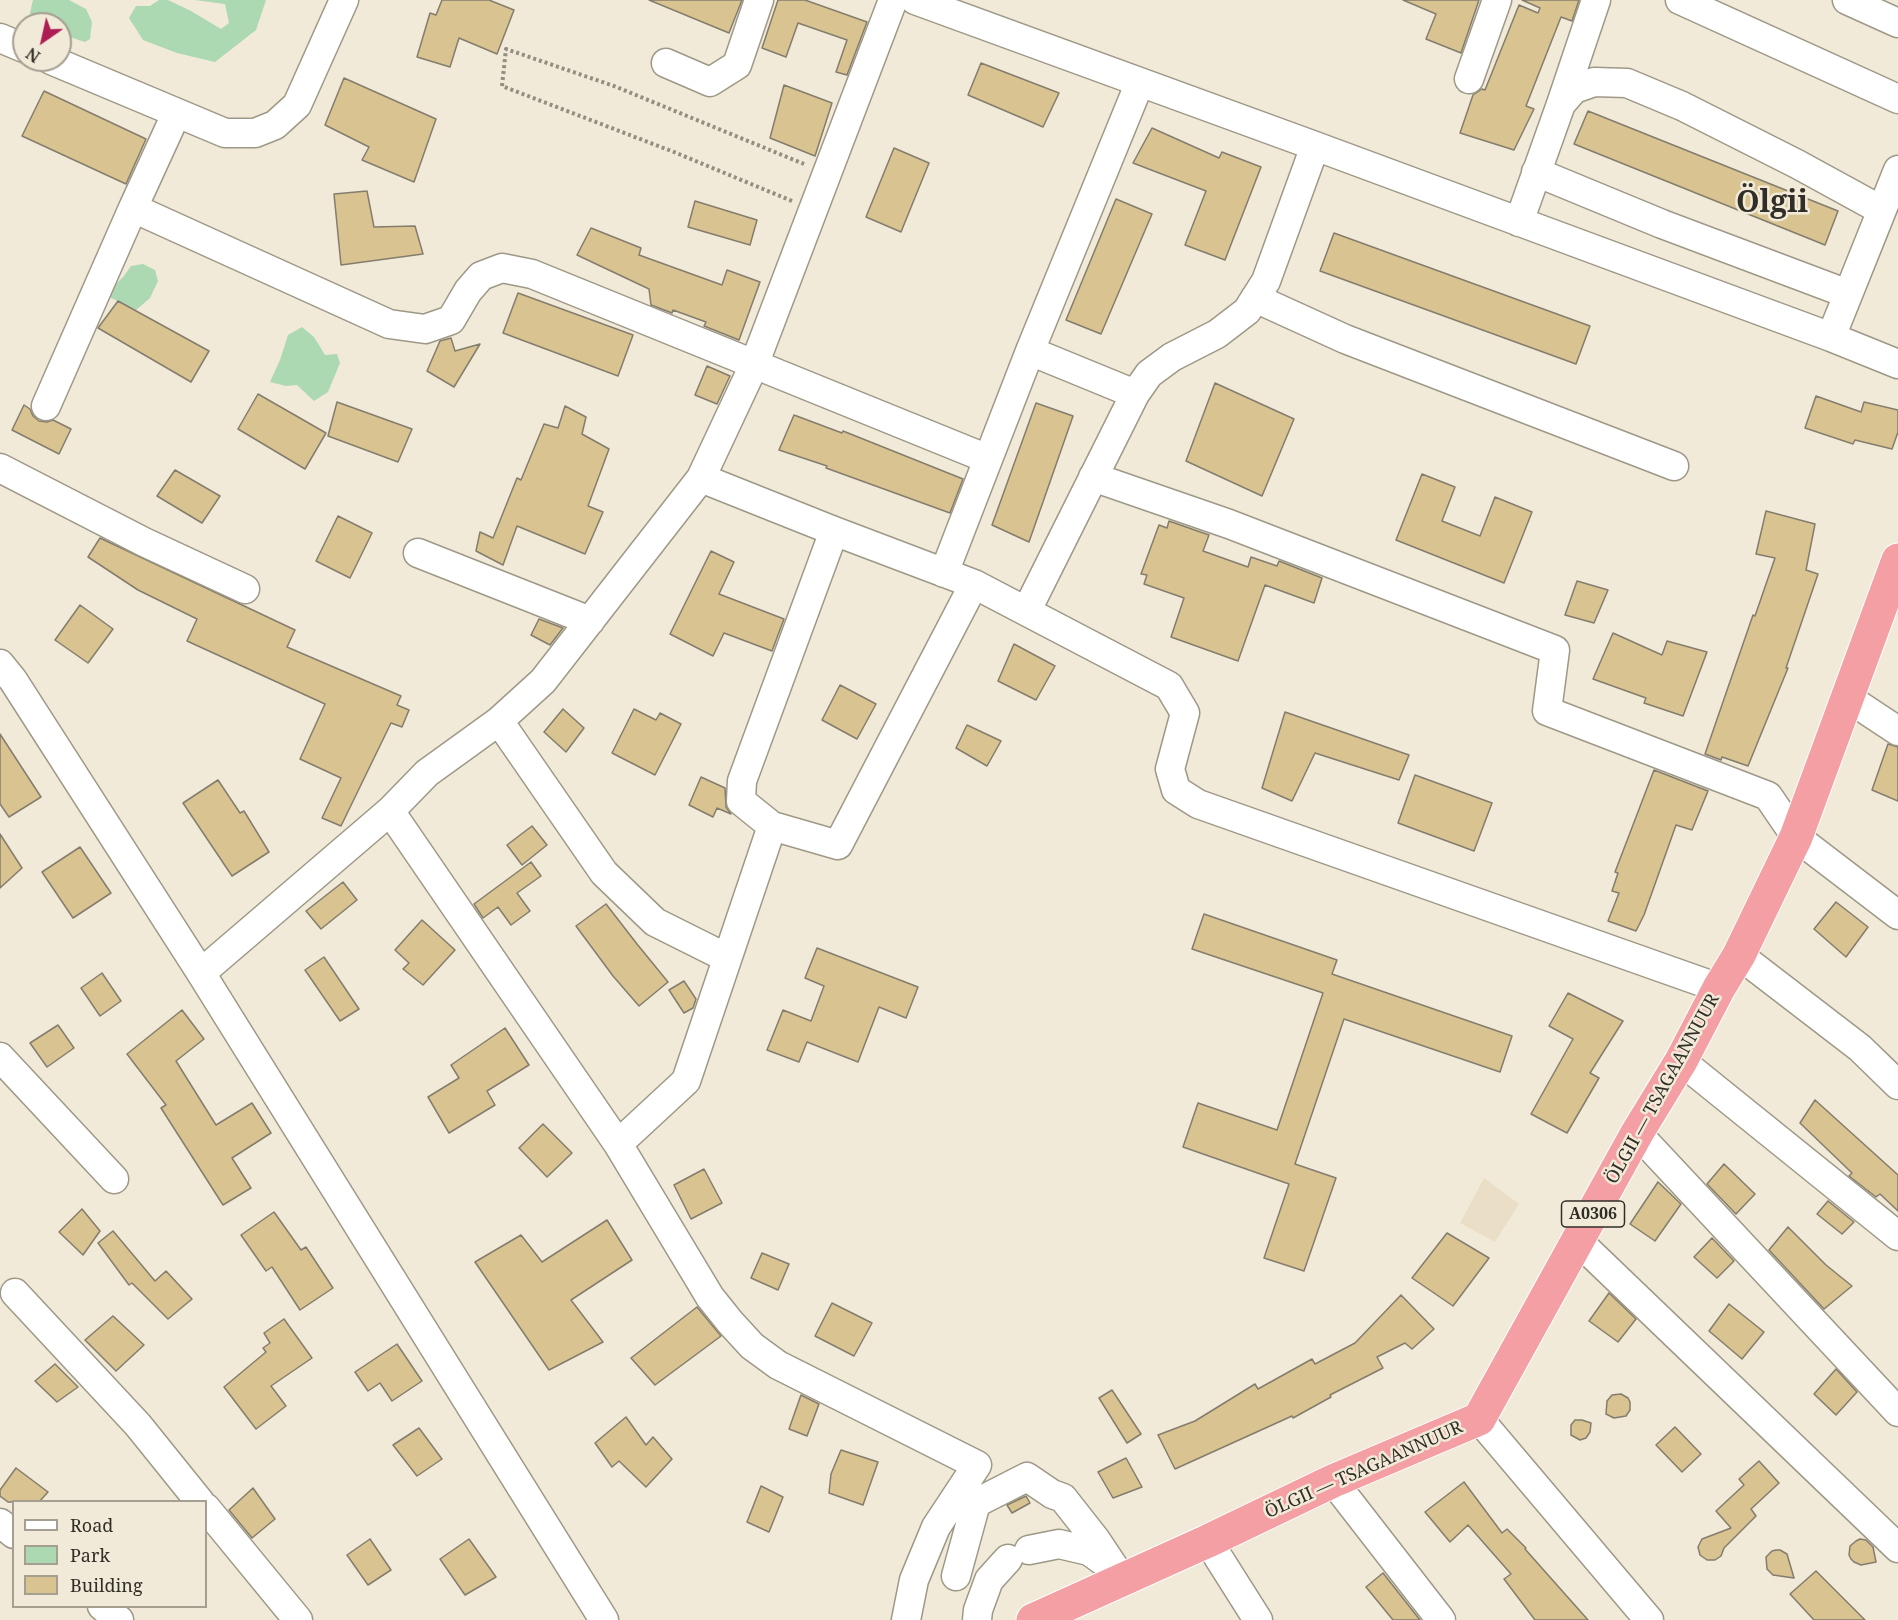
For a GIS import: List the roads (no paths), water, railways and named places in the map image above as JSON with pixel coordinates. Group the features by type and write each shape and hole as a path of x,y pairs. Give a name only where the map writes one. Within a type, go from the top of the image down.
{"highway":[{"name":"ÖLGII — TSAGAANNUUR","path":"1033,1620 1121,1574 1208,1541 1333,1481 1479,1419 1637,1133 1681,1061 1739,955 1796,837 1898,561"}],"street":[{"path":"72,69 225,133 255,133 275,125 297,105 344,0"},
{"path":"666,63 710,82 737,64 759,0"},
{"path":"201,973 390,811 427,773 499,721 543,681 700,478 754,365 893,0"},
{"path":"1469,79 1497,0"},
{"path":"1519,222 1596,0"},
{"path":"1680,0 1898,99"},
{"path":"1847,0 1898,23"},
{"path":"921,1 1831,337 1898,364"},
{"path":"944,573 1030,351 1140,82"},
{"path":"1561,104 1574,89 1594,82 1627,83 1797,164 1881,210"},
{"path":"46,406 176,114"},
{"path":"1027,610 1135,394 1149,374 1172,357 1217,334 1246,312 1266,281 1315,146"},
{"path":"1831,337 1898,170"},
{"path":"1536,172 1662,224 1848,294"},
{"path":"133,208 389,324 425,329 451,320 468,291 481,276 502,268 532,274 988,459"},
{"path":"1255,298 1345,339 1674,466"},
{"path":"1030,351 1135,394"},
{"path":"0,468 144,542 245,589"},
{"path":"1093,477 1229,524 1555,650 1547,711 1768,796 1796,837 1898,915"},
{"path":"700,478 974,584 1169,686 1185,713 1170,769 1176,790 1198,804 1719,988"},
{"path":"834,531 742,780 741,801 772,826 838,845 974,584"},
{"path":"418,553 590,621"},
{"path":"0,664 13,680 201,973 604,1620"},
{"path":"1848,698 1898,731"},
{"path":"499,721 604,873 656,922 727,958"},
{"path":"390,811 618,1144 710,1297 730,1322 752,1346 778,1365 977,1466 936,1527 914,1580 906,1620"},
{"path":"618,1144 686,1081 772,826"},
{"path":"1739,955 1860,1048 1898,1085"},
{"path":"0,1057 114,1179"},
{"path":"1681,1061 1898,1236"},
{"path":"1637,1133 1898,1412"},
{"path":"1578,1241 1898,1548"},
{"path":"15,1293 138,1425 198,1500"},
{"path":"1479,1419 1649,1620"},
{"path":"956,1576 976,1503 1027,1477 1052,1494 1063,1498 1121,1574"},
{"path":"1333,1481 1441,1620"},
{"path":"207,1509 298,1620"},
{"path":"0,1523 12,1532"},
{"path":"1208,1541 1258,1620"},
{"path":"977,1620 978,1610 989,1581 1019,1555 1059,1544 1089,1551 1121,1574"},
{"path":"104,1608 118,1620"}],"district":[{"name":"Ölgii","path":"1772,203"}]}
